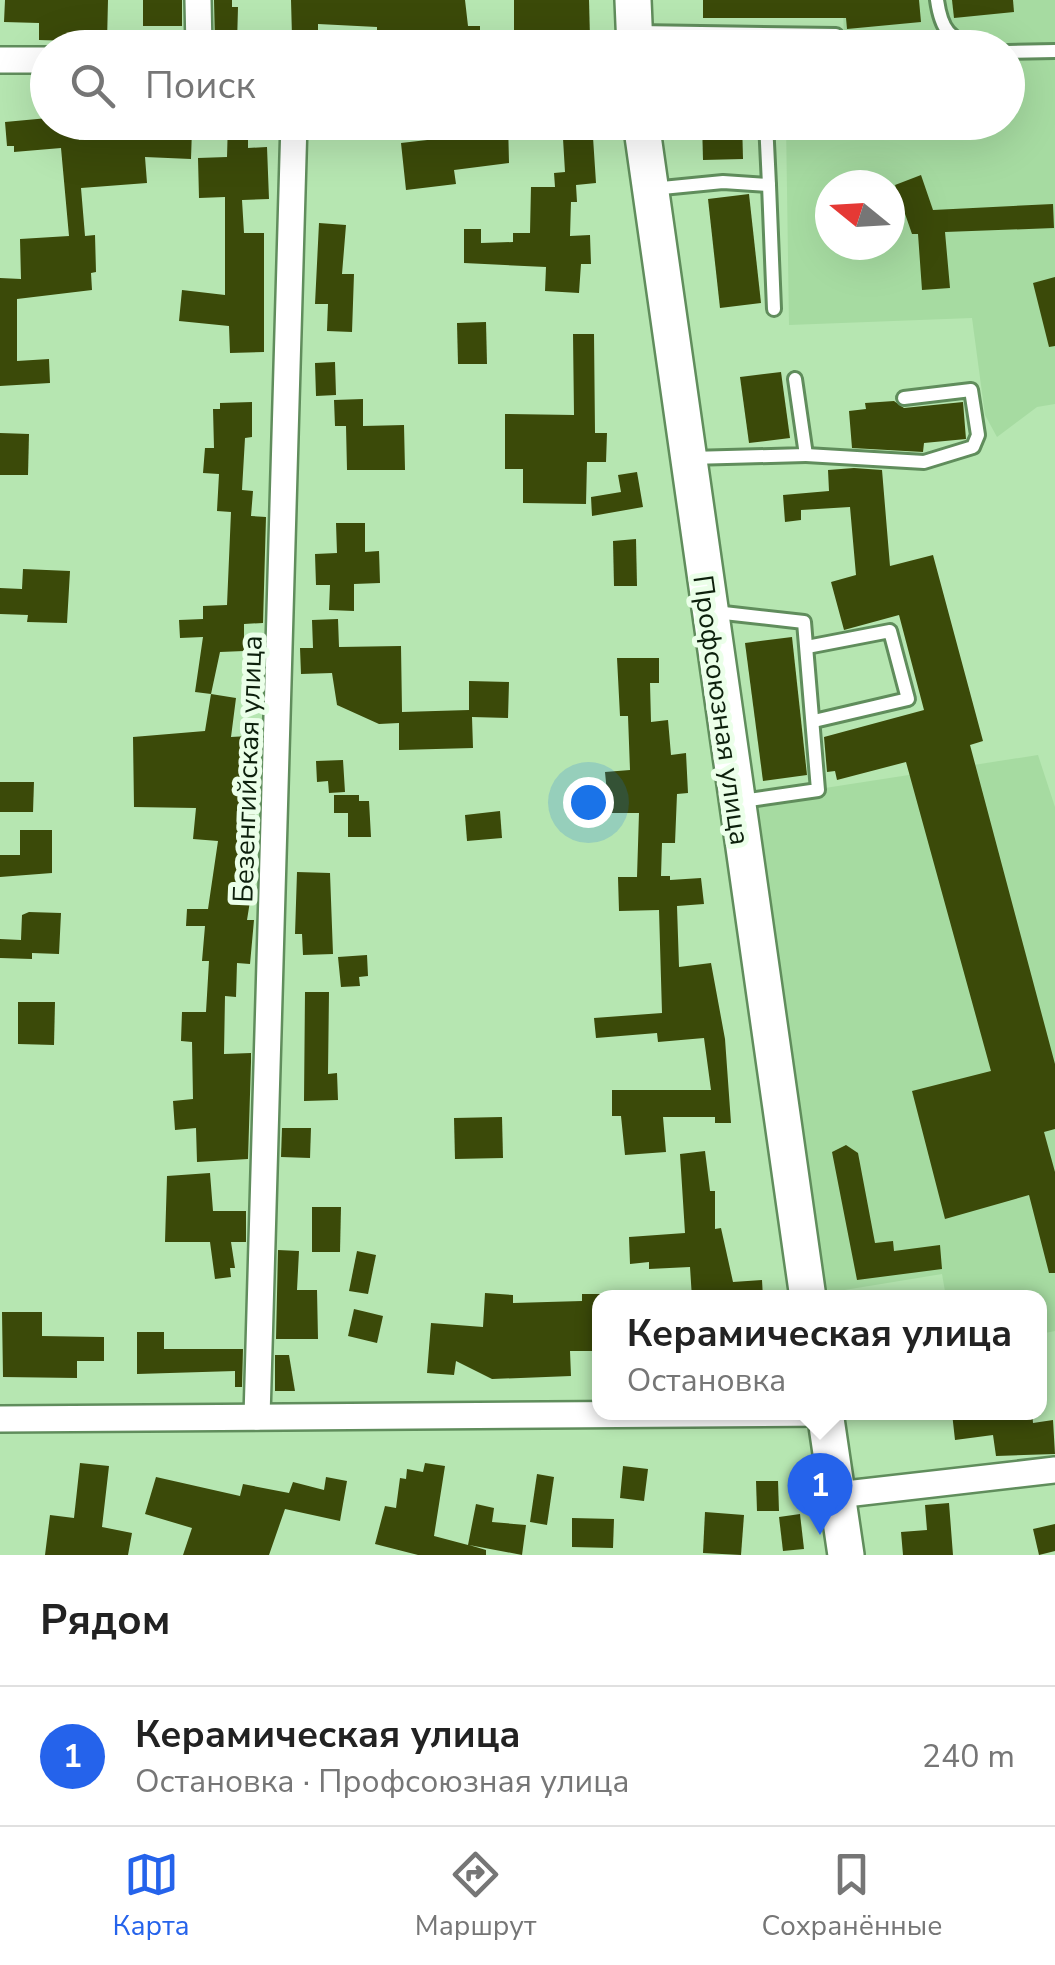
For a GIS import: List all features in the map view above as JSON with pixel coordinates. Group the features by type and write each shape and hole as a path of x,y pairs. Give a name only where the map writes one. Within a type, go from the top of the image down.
{"street":[{"path":"198,0 199,30"},
{"path":"0,60 30,60"},
{"name":"Безенгийская улица","path":"257,1417 293,140"},
{"name":"Профсоюзная улица","path":"643,140 807,1290"},
{"path":"0,1419 592,1415"},
{"path":"826,1420 846,1555"},
{"path":"837,1495 1055,1470"}],"lane":[{"path":"937,0 944,30"},
{"path":"634,26 668,30"},
{"path":"1025,52 1055,51"},
{"path":"767,140 774,308"},
{"path":"649,189 723,182 769,185"},
{"path":"795,379 806,455"},
{"path":"686,458 806,455 924,462 973,447 978,435 971,390 904,398"},
{"path":"708,612 804,622 818,790 736,802"},
{"path":"807,647 890,631 908,700 814,720"}],"shaded area":[{"path":"843,0 1055,0 1055,404 1037,407 997,437 985,415 972,318 789,325 786,140 1025,140 1025,30 844,30"},
{"path":"1038,755 1055,807 1055,1331 1047,1333 1047,1290 945,1290 942,1274 845,1290 807,1290 735,802"}],"building":[{"path":"5,0 108,0 107,30 39,30 39,23 4,22"},
{"path":"143,0 182,0 182,26 143,26"},
{"path":"214,0 232,0 232,7 238,7 237,30 215,30"},
{"path":"291,0 465,0 468,26 480,26 480,30 377,30 318,24 318,30 292,30"},
{"path":"514,0 589,0 590,30 514,30"},
{"path":"703,0 919,0 921,22 847,29 846,18 703,18"},
{"path":"952,0 1013,0 1014,12 954,18"},
{"path":"30,120 30,140 192,140 191,159 145,157 147,183 81,188 85,236 95,235 96,272 91,273 92,290 17,299 17,361 49,359 50,383 0,386 0,278 21,279 20,239 69,236 61,148 14,152 14,146 7,146 5,122"},
{"path":"227,140 248,140 248,148 267,147 269,199 242,200 244,233 264,233 264,352 230,353 229,326 179,321 182,290 225,295 225,197 199,198 198,158 227,157"},
{"path":"508,140 509,163 454,170 456,184 406,190 401,143"},
{"path":"563,140 593,140 596,183 576,185 577,202 571,202 570,236 590,235 591,264 581,264 579,293 545,291 546,267 464,263 464,229 481,229 481,243 513,242 513,233 530,233 531,187 555,187 554,173 565,172"},
{"path":"702,140 742,140 743,159 703,160"},
{"path":"921,175 933,210 1053,204 1054,228 945,232 950,288 922,290 918,234 912,234 905,214 905,181"},
{"path":"749,194 761,303 720,308 708,199"},
{"path":"319,223 346,225 342,274 354,274 352,332 327,331 328,304 315,304"},
{"path":"1055,277 1055,346 1049,347 1033,283"},
{"path":"486,322 487,364 458,364 457,323"},
{"path":"573,334 594,334 595,433 607,433 606,462 587,462 586,504 523,503 523,469 505,469 505,414 574,415"},
{"path":"335,362 336,395 316,396 315,363"},
{"path":"781,372 790,438 749,443 740,377"},
{"path":"363,399 363,426 404,425 405,470 347,470 346,426 335,426 334,400"},
{"path":"894,401 904,408 963,402 966,439 924,443 923,452 852,448 849,411 866,409 865,403"},
{"path":"252,402 252,437 245,438 242,490 253,491 251,516 266,517 263,623 244,624 244,651 220,652 211,694 195,692 203,637 180,638 179,620 203,619 203,606 227,605 231,512 217,511 219,474 203,473 205,448 214,448 213,409 220,409 220,403"},
{"path":"0,433 29,434 28,475 0,475"},
{"path":"828,470 882,470 890,566 933,555 983,741 970,745 1055,1064 1055,1129 1044,1132 1055,1172 1055,1273 1049,1273 1029,1195 945,1219 912,1091 991,1071 906,762 837,780 835,771 827,772 824,737 924,710 899,615 844,630 831,582 856,575 850,507 801,510 801,520 785,522 783,495 829,491"},
{"path":"637,472 643,507 592,516 591,497 621,492 618,475"},
{"path":"336,523 365,523 365,552 379,551 380,583 354,584 354,611 329,610 330,585 316,585 315,554 337,553"},
{"path":"636,539 637,586 614,586 613,541"},
{"path":"23,569 70,571 67,623 27,622 28,615 0,614 0,588 22,589"},
{"path":"338,619 339,647 401,646 402,712 469,710 469,681 509,682 508,718 472,717 473,748 399,750 399,723 379,724 337,705 332,673 301,674 300,648 313,648 312,620"},
{"path":"792,637 807,775 763,781 745,643"},
{"path":"617,658 659,658 659,683 650,683 651,722 668,720 671,755 686,753 688,793 677,794 675,843 662,843 661,876 670,876 670,880 701,878 704,904 677,906 679,967 711,963 725,1039 731,1123 715,1123 715,1117 663,1117 666,1152 625,1155 621,1116 612,1116 612,1090 711,1090 704,1038 658,1042 657,1033 596,1038 594,1018 662,1013 659,910 619,911 618,877 637,877 639,813 572,813 572,793 607,793 605,772 630,770 628,716 620,716"},
{"path":"211,694 236,698 231,737 248,736 248,790 257,790 249,875 254,876 247,920 254,920 250,964 237,963 236,997 225,996 224,1054 251,1053 251,1062 248,1159 197,1162 196,1128 175,1130 173,1101 193,1099 192,1042 181,1041 182,1012 206,1012 209,961 202,961 205,926 186,926 187,909 208,909 218,841 193,839 196,808 134,807 133,737 205,731"},
{"path":"343,760 345,792 329,793 328,781 317,782 316,761"},
{"path":"0,782 34,782 33,812 0,812"},
{"path":"334,795 359,795 359,801 369,801 371,837 348,837 348,813 334,813"},
{"path":"500,811 502,838 467,841 465,815"},
{"path":"20,830 52,830 52,873 0,877 0,855 20,855"},
{"path":"297,872 330,873 333,954 303,955 302,934 295,934"},
{"path":"61,913 59,954 32,953 32,959 0,958 0,939 21,940 22,915"},
{"path":"367,955 368,976 359,977 360,986 341,987 338,957"},
{"path":"305,992 329,992 328,1074 337,1073 338,1100 304,1101"},
{"path":"18,1002 55,1002 54,1045 18,1044"},
{"path":"502,1117 503,1158 455,1159 454,1118"},
{"path":"282,1128 311,1128 310,1158 281,1157"},
{"path":"846,1145 858,1153 875,1243 893,1241 894,1251 940,1245 942,1269 857,1280 832,1152"},
{"path":"705,1151 710,1191 715,1191 715,1229 721,1228 733,1282 762,1280 763,1290 691,1290 690,1267 649,1269 649,1262 630,1264 629,1237 685,1233 680,1154"},
{"path":"210,1173 213,1211 246,1211 246,1242 231,1242 235,1268 230,1268 231,1277 215,1279 210,1242 165,1242 167,1176"},
{"path":"312,1207 341,1207 340,1252 312,1252"},
{"path":"278,1250 299,1251 297,1290 317,1290 318,1339 276,1339"},
{"path":"357,1251 376,1255 368,1294 349,1291"},
{"path":"485,1293 513,1295 513,1303 582,1301 582,1294 592,1294 592,1351 570,1351 571,1376 492,1379 456,1361 454,1375 427,1373 431,1323 483,1327"},
{"path":"354,1309 383,1316 377,1343 348,1336"},
{"path":"2,1312 42,1312 42,1336 104,1337 104,1361 77,1361 77,1378 3,1377"},
{"path":"137,1332 164,1332 164,1349 243,1349 242,1387 235,1387 235,1371 137,1374"},
{"path":"275,1355 289,1355 295,1391 275,1391"},
{"path":"953,1420 1053,1420 1055,1454 996,1456 993,1435 955,1440"},
{"path":"80,1463 109,1466 102,1527 132,1533 128,1555 45,1555 50,1515 74,1518"},
{"path":"425,1463 445,1466 434,1536 468,1545 476,1504 494,1508 492,1522 526,1525 522,1555 469,1545 486,1550 486,1555 418,1555 375,1544 385,1506 396,1508 400,1478 406,1479 407,1469 423,1472"},
{"path":"623,1466 648,1469 644,1501 620,1498"},
{"path":"537,1474 554,1477 547,1525 530,1522"},
{"path":"156,1477 240,1496 243,1484 289,1493 293,1482 324,1490 326,1477 347,1481 340,1521 285,1509 269,1555 183,1555 192,1528 145,1514"},
{"path":"756,1481 778,1481 779,1511 757,1511"},
{"path":"949,1503 953,1555 903,1555 901,1532 927,1530 925,1505"},
{"path":"705,1512 744,1515 741,1555 703,1553"},
{"path":"800,1514 804,1549 783,1551 779,1517"},
{"path":"572,1518 614,1519 613,1548 572,1547"},
{"path":"1055,1524 1055,1551 1039,1555 1033,1529"}],"place":[{"name":"Керамическая улица","path":"820,1535"}]}
